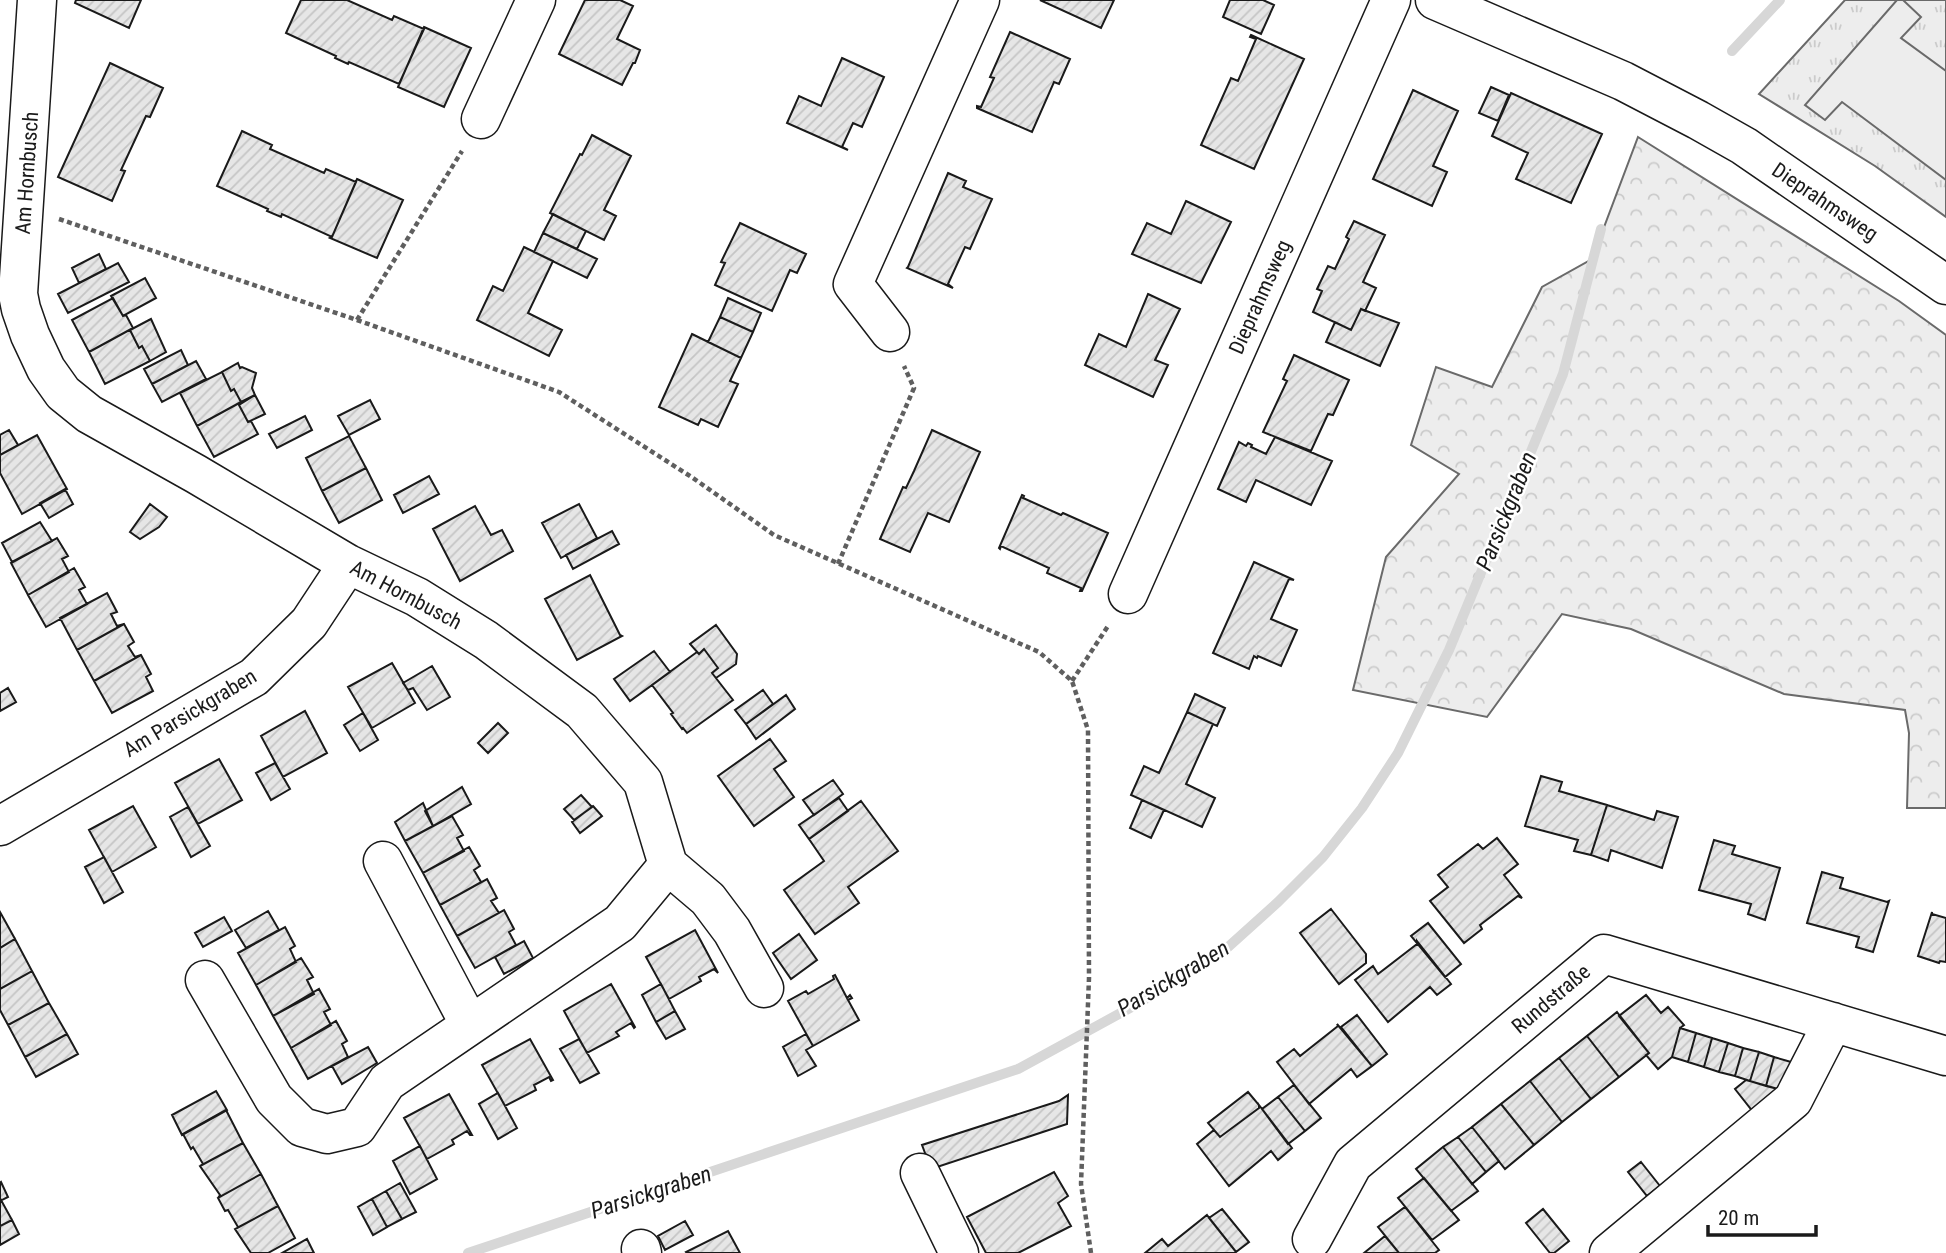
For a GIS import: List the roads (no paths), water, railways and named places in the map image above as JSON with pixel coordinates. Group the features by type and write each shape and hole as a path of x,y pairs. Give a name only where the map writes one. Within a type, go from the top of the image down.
{"street":[{"name":"Am Hornbusch","path":"37,0 18,294 10,314 30,335 46,369 63,393 89,414 348,564 417,597 486,640 582,711 643,782 668,865"},
{"path":"481,119 536,0"},
{"path":"890,332 853,284 981,0"},
{"name":"Dieprahmsweg","path":"1128,594 1391,0"},
{"name":"Dieprahmsweg","path":"1435,0 1623,81 1698,120 1744,146 1946,285"},
{"name":"Am Parsickgraben","path":"0,826 254,677 309,623 348,564"},
{"path":"383,861 470,1026"},
{"path":"205,980 274,1099 302,1127 327,1134 357,1127 387,1082 620,923 668,865 708,899 732,931 764,988"},
{"name":"Rundstraße","path":"1312,1238 1353,1164 1604,954 1946,1056"},
{"path":"1609,1253 1793,1100 1833,1022"},
{"path":"920,1173 959,1253"}],"waterway":[{"name":"Parsickgraben","path":"1732,51 1780,0"},
{"name":"Parsickgraben","path":"468,1253 1018,1069 1139,1003 1227,948 1278,902 1323,857 1362,808 1398,753 1449,650 1563,374 1601,229"}]}
